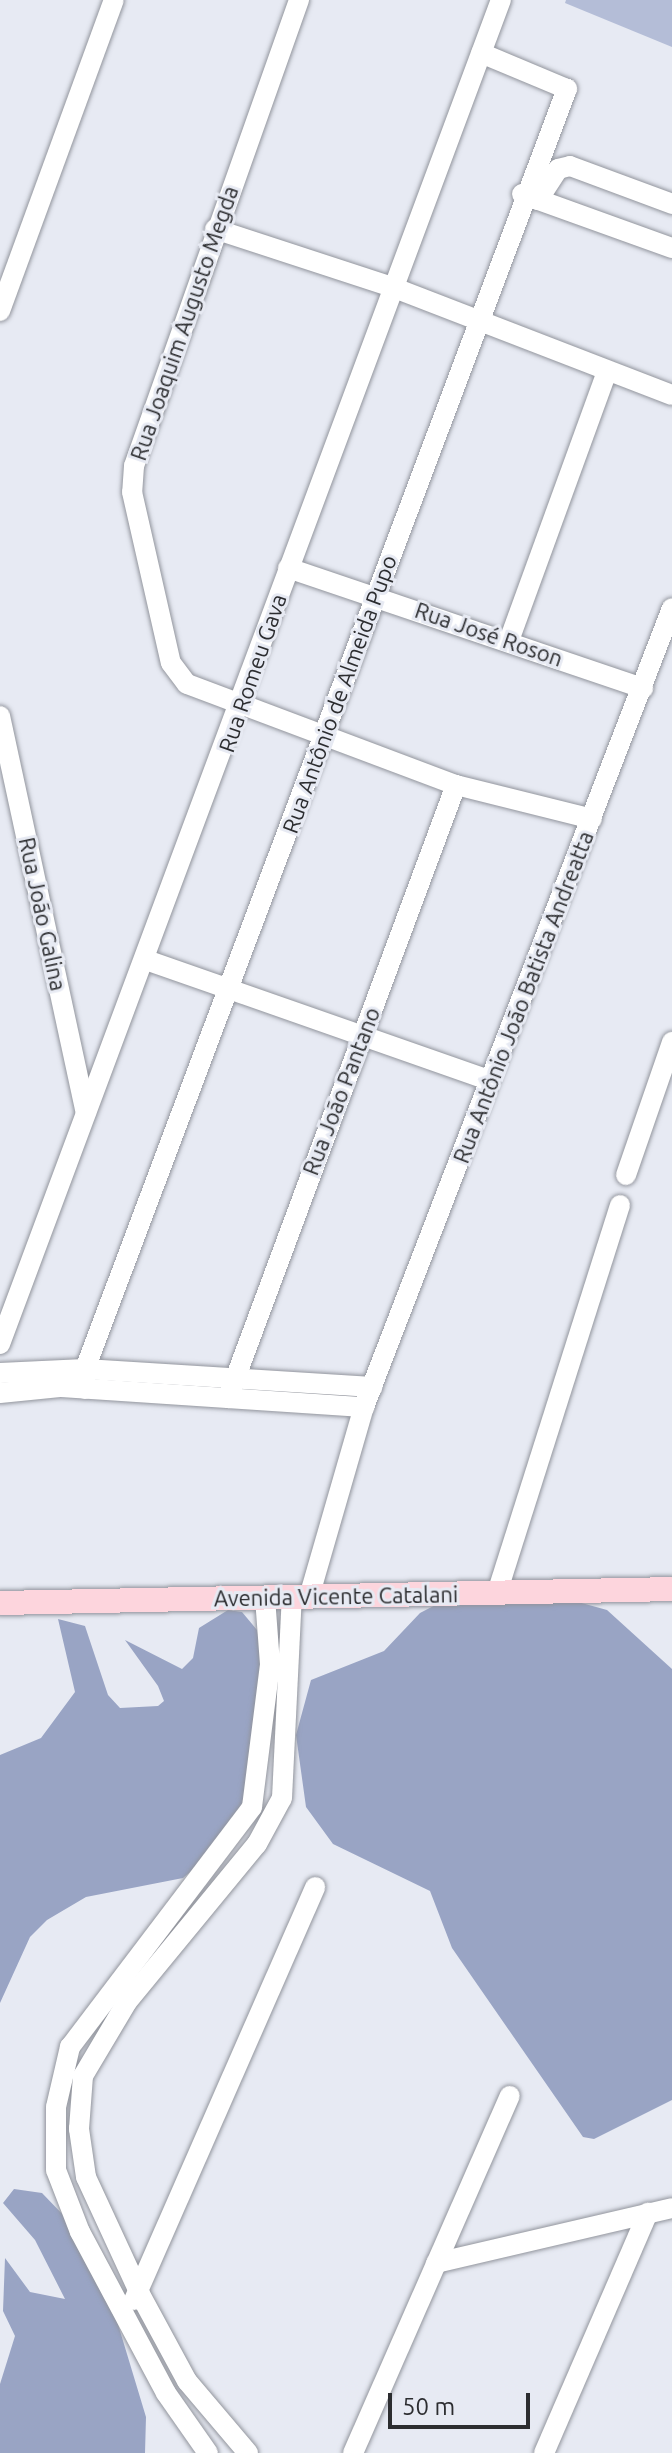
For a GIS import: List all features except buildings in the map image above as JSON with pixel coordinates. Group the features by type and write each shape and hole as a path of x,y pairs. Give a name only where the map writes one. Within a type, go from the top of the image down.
{"main road":[{"name":"Avenida Vicente Catalani","path":"0,1603 672,1589"}],"street":[{"path":"0,311 114,0"},
{"name":"Rua Joaquim Augusto Megda","path":"299,0 215,229 134,466 132,492 171,663 187,684 456,785 592,819"},
{"name":"Rua Romeu Gava","path":"0,1342 243,705 288,568 501,0"},
{"name":"Rua Antônio de Almeida Pupo","path":"85,1379 228,988 329,737 373,595 477,319 530,197 567,89 481,53"},
{"path":"672,204 570,166 558,169 530,197 672,248"},
{"path":"215,229 392,287 672,395"},
{"path":"510,638 607,372"},
{"name":"Rua José Roson","path":"288,568 510,638 643,688"},
{"name":"Rua Antônio João Batista Andreatta","path":"364,1407 672,608"},
{"name":"Rua João Galina","path":"0,716 86,1113"},
{"name":"Rua João Pantano","path":"229,1388 456,785"},
{"path":"146,960 489,1080"},
{"path":"626,1175 672,1042"},
{"path":"497,1593 620,1205"},
{"path":"0,1373 229,1388 372,1387"},
{"path":"0,1393 85,1379"},
{"path":"229,1388 364,1407 301,1597 282,1798 257,1844 127,2002 83,2076 81,2102 86,2177 140,2294 187,2381 248,2453"},
{"path":"208,2453 122,2310 56,2170 57,2099 70,2047 252,1807 270,1664 265,1598"},
{"path":"122,2310 140,2294 315,1887"},
{"path":"353,2453 510,2096"},
{"path":"57,2099 81,2102"},
{"path":"436,2263 672,2208"},
{"path":"544,2453 648,2213"}],"shaded area":[{"path":"566,0 672,0 672,47 565,3"},
{"path":"445,1600 578,1602 607,1610 672,1669 672,2100 594,2139 583,2137 452,1948 430,1891 333,1844 306,1807 296,1735 311,1680 384,1651 420,1613"},
{"path":"228,1610 242,1612 257,1630 264,1661 248,1783 232,1836 183,1878 86,1897 47,1920 30,1937 0,2003 0,1755 41,1738 75,1692 58,1619 85,1626 108,1695 120,1708 158,1706 164,1701 158,1686 125,1640 182,1669 193,1658 199,1628"},
{"path":"14,2189 42,2193 95,2248 146,2417 145,2453 0,2453 0,2384 15,2336 3,2311 5,2258 30,2292 65,2299 35,2240 3,2203"}]}
